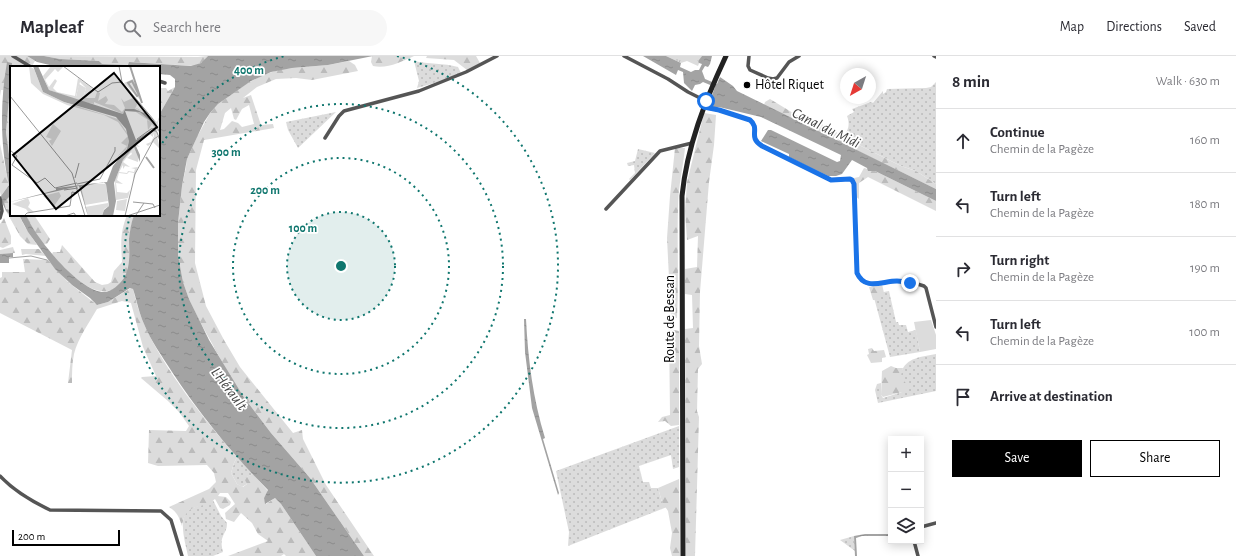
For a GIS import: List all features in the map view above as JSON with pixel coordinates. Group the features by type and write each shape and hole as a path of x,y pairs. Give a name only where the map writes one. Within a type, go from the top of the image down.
{"main road":[{"name":"Route de Bessan","path":"683,556 682,196 691,145 706,101 726,56"}],"street":[{"path":"13,56 28,66"},
{"path":"325,138 339,116 344,111 411,94 461,74 497,56"},
{"path":"624,56 706,101"},
{"path":"749,56 748,66 750,70 773,79 777,78 789,62 799,56"},
{"path":"160,81 165,83"},
{"path":"704,107 719,110 753,122 755,126 754,140 762,146 831,180 852,180 854,184 857,273 860,280 866,283 876,284 897,281 924,286 926,288 936,327"},
{"path":"606,209 660,151 691,145"},
{"path":"0,198 2,211 0,218"},
{"path":"0,476 21,494 50,510 161,511 171,520 182,556"},
{"path":"924,526 936,523"},
{"path":"915,544 918,556"}],"green space":[{"path":"0,56 11,56 26,66 10,66 10,162 6,132 9,90 1,90 0,96"},
{"path":"16,56 27,56 35,61 32,66"},
{"path":"44,56 208,56 203,62 194,66 129,62 129,65 101,64 99,61 60,59"},
{"path":"372,56 414,56 404,61 378,67 373,66 371,62"},
{"path":"427,56 476,56 480,63 467,70 454,60 426,58"},
{"path":"666,56 702,56 698,66 687,61 681,63"},
{"path":"349,61 355,65 358,71 312,80 296,78 276,79 257,87 243,98 251,95 261,125 273,124 274,128 204,140 196,170 195,263 206,306 240,367 293,433 302,430 303,439 326,485 374,556 364,556 310,478 271,433 231,378 189,299 183,282 178,255 178,223 187,159 210,113 218,104 246,84 263,75 281,69 328,65","holes":["249,105 254,124 242,127 238,123 232,121 224,129 220,130 225,113 231,108 234,119 236,120 242,109"]},
{"path":"414,61 458,67 461,73 417,88 419,81"},
{"path":"936,82 936,184 916,171 901,166 843,136 848,127 847,116 854,112 852,109 866,104 876,104 876,99 883,91 883,94 887,89 931,87"},
{"path":"175,87 160,113 161,88 166,88 168,91"},
{"path":"770,99 798,116 798,120 797,121 764,105 765,102"},
{"path":"336,112 298,148 288,130 286,122"},
{"path":"704,113 716,115 700,292 699,346 702,364 698,369 697,411 699,417 695,556 686,556 685,329 693,328 692,295 685,294 685,269 697,267 698,236 687,240 685,211 687,182"},
{"path":"818,122 847,139 901,166 916,171 936,184 936,189 809,127 810,125"},
{"path":"0,144 9,185 1,196 0,192"},
{"path":"675,148 685,148 678,200 677,318 671,318 667,238"},
{"path":"638,149 655,153 630,180 629,179 635,173 634,165 628,166 627,163 635,161"},
{"path":"864,168 875,171 936,201 936,211 868,177 859,183 859,199 855,196 853,181 854,178 859,177"},
{"path":"10,194 10,216 20,216 37,245 28,244 20,236 6,211 9,214 3,202"},
{"path":"26,216 35,216 50,239 47,244 38,245"},
{"path":"127,216 134,216 130,236 128,270 118,286 110,291 101,291 82,283 73,276 52,254 53,252 60,252 62,245 95,282 102,285 108,284 111,282 114,271 122,262 121,249 123,227"},
{"path":"4,218 11,236 11,244 3,248 0,247 0,224"},
{"path":"13,247 15,253 0,254 0,250"},
{"path":"21,249 39,249 46,256 22,255"},
{"path":"23,259 48,260 68,282 97,305 108,302 131,288 133,289 142,320 174,377 199,411 237,457 231,473 237,484 243,487 247,484 244,478 253,474 268,491 264,498 266,504 275,498 281,504 316,556 286,556 284,554 281,556 228,556 268,541 258,534 252,523 241,513 234,522 226,519 225,513 235,504 228,493 220,493 218,496 226,497 231,502 230,505 223,509 220,508 215,499 209,503 194,508 187,513 182,526 177,515 169,507 209,489 216,482 214,473 207,465 158,466 148,463 149,430 186,431 189,426 179,412 168,401 141,378 156,376 143,347 131,303 122,301 97,309 78,342 74,354 72,383 68,383 72,350 0,313 0,278 2,277 2,272 25,272"},
{"path":"882,284 884,293 877,296 877,300 873,300 869,287"},
{"path":"889,291 896,322 898,322 899,325 906,325 908,332 916,330 920,352 890,357 873,294"},
{"path":"931,320 936,335 936,349 920,352 914,322"},
{"path":"669,329 679,331 679,425 671,426 665,421 658,422 662,417 670,415"},
{"path":"872,348 874,351 884,350 886,357 882,358 882,362 871,363 867,355 869,354 868,349"},
{"path":"936,354 936,391 878,403 875,390 877,384 881,383 881,395 883,398 902,392 901,373 903,368 915,359"},
{"path":"891,366 903,368 901,375 905,376 903,380 906,383 908,391 907,393 902,392 883,397 881,395 882,371"},
{"path":"679,426 679,467 673,469 671,455 639,466 643,482 649,482 651,488 658,488 662,502 667,507 568,546 569,532 556,471"},
{"path":"237,457 253,474 245,478 247,484 242,487 237,484 231,473"},
{"path":"679,479 680,556 672,556 670,548 672,533 668,511 662,502 658,488"},
{"path":"213,500 221,516 227,523 222,541 223,552 213,556 188,556 183,532 185,514 189,510"},
{"path":"854,536 855,551 840,540"}],"water":[{"name":"L'Hérault","path":"27,56 99,61 102,64 128,65 129,62 191,66 201,63 208,56 373,56 328,65 292,68 271,72 251,81 218,104 204,122 187,159 178,223 178,255 183,282 189,299 209,340 243,396 271,433 310,478 364,556 316,556 281,504 275,498 265,504 264,498 268,490 229,448 172,372 147,330 133,289 130,288 108,302 97,305 55,269 28,232 20,216 26,216 47,248 69,272 81,282 92,289 102,292 112,290 117,286 124,278 128,269 129,239 134,216 160,216 160,113 175,87 175,79 170,75 160,74 160,66 54,66 37,62"},
{"path":"643,56 666,56 681,63 680,67 691,72 699,70 702,64 699,63 699,60 702,56 712,56 708,67 705,66 702,71 705,79 717,84 720,77 733,86 737,91 936,189 936,201 875,171 868,171 867,168 852,160 842,174 828,176 789,157 789,154 761,141 768,130 771,130 837,162 840,161 841,155 761,117 719,107 711,108 708,106 715,87 703,82 695,85 692,91 684,83 683,72 678,70 676,75"},
{"path":"7,62 12,63 12,66 10,66 10,86 6,132 10,162 10,196 4,202 6,209 10,210 9,214 6,211 1,200 1,196 9,185 4,155 2,124"},
{"path":"13,253 13,257 9,257 9,263 0,263 0,254"},
{"path":"524,319 526,319 534,394 545,438 543,439 559,493 558,495 532,408 525,352"},
{"path":"865,534 888,534 888,536 862,536 856,538 857,556 855,556 854,536"}],"waterway":[{"path":"9,258 31,256 47,260"}],"place":[{"name":"Hôtel Riquet","path":"747,85"}],"route":[{"path":"706,101 704,107 708,109 719,110 753,122 755,126 754,140 762,146 831,180 852,180 854,184 857,273 860,280 866,283 876,284 897,281 910,283"}],"water label":[{"name":"Canal du Midi","path":"826,128"}]}
